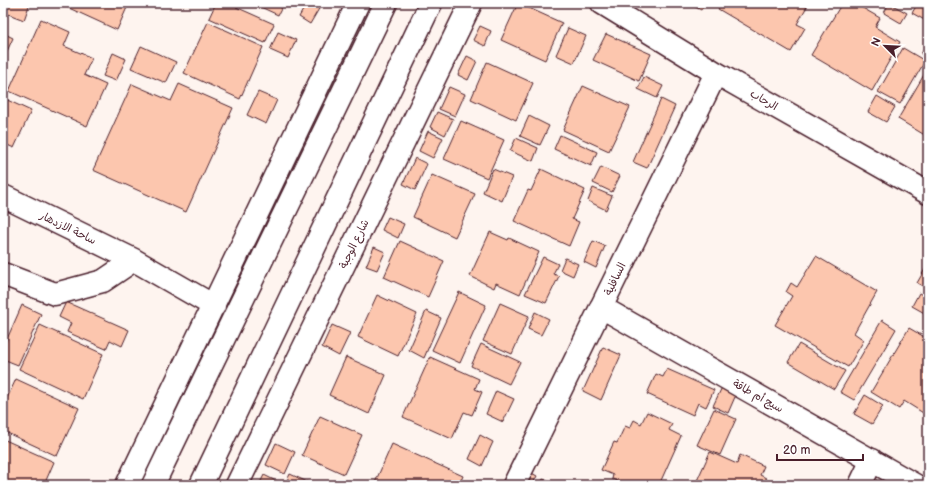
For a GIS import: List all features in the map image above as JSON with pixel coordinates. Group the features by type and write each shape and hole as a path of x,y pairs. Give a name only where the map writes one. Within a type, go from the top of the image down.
{"street":[{"path":"127,485 358,3"},
{"path":"152,485 386,3"},
{"path":"201,485 431,3"},
{"name":"شارع الوجبة","path":"237,485 471,3"},
{"name":"الرحاب","path":"602,3 716,72 928,193"},
{"name":"السافلية","path":"514,485 716,72"},
{"name":"ساحة الازدهار","path":"3,196 134,260 214,306"},
{"path":"3,274 55,294 103,281 134,260"},
{"name":"سيج أم طاقة","path":"601,308 915,485"},
{"path":"860,485 872,460"}],"building":[{"path":"3,3 30,3 24,20 3,12"},
{"path":"58,3 129,3 117,30"},
{"path":"216,3 227,3 274,24 265,43 209,18"},
{"path":"252,3 284,3 278,15"},
{"path":"307,3 313,3 320,7 310,24 299,17"},
{"path":"518,3 562,23 545,60 501,40"},
{"path":"688,3 705,3 701,10"},
{"path":"722,3 809,3 797,24 805,28 791,52 718,9"},
{"path":"842,3 854,3 880,18 875,27 900,42 872,91 811,55"},
{"path":"889,3 907,13 901,23 884,13"},
{"path":"918,3 928,3 928,22 912,13"},
{"path":"41,19 70,32 64,46 92,58 84,75 106,85 87,126 9,91"},
{"path":"208,22 263,47 240,99 184,73"},
{"path":"480,26 491,31 485,46 473,40"},
{"path":"568,28 586,36 574,63 556,55"},
{"path":"278,32 296,40 288,58 270,50"},
{"path":"3,33 13,38 3,60"},
{"path":"606,34 651,54 639,81 593,60"},
{"path":"928,42 928,58 921,54"},
{"path":"141,46 176,62 166,83 131,68"},
{"path":"903,48 925,61 900,104 878,92"},
{"path":"113,53 126,59 116,81 103,76"},
{"path":"467,56 477,61 468,80 458,75"},
{"path":"487,62 533,83 516,120 471,99"},
{"path":"928,68 928,137 898,119"},
{"path":"644,77 663,86 657,98 638,89"},
{"path":"132,84 171,101 179,84 233,108 186,212 93,170"},
{"path":"583,86 630,107 609,151 563,130"},
{"path":"449,87 465,94 455,116 439,109"},
{"path":"258,92 277,100 266,124 247,115"},
{"path":"877,96 895,107 886,122 868,112"},
{"path":"3,98 31,111 14,148 3,143"},
{"path":"661,99 675,106 647,168 633,162"},
{"path":"437,112 453,119 445,135 430,127"},
{"path":"529,116 549,126 540,145 520,136"},
{"path":"461,121 504,140 487,178 444,159"},
{"path":"428,131 443,138 433,158 419,151"},
{"path":"560,135 597,152 591,166 554,149"},
{"path":"516,138 538,148 533,161 510,151"},
{"path":"415,158 427,164 415,190 403,184"},
{"path":"601,167 620,176 612,192 593,183"},
{"path":"493,169 512,177 502,201 483,192"},
{"path":"541,169 585,190 572,219 579,222 569,246 514,221 528,190 531,191"},
{"path":"432,175 475,194 455,237 413,217"},
{"path":"593,188 612,196 606,210 588,201"},
{"path":"388,217 404,224 398,238 382,230"},
{"path":"490,232 508,240 509,238 539,252 520,294 496,283 494,288 470,276"},
{"path":"400,241 444,261 428,297 384,277"},
{"path":"593,241 605,246 596,268 584,262"},
{"path":"374,247 385,252 377,270 366,266"},
{"path":"816,256 877,292 854,333 864,340 848,367 775,325 792,296 786,292 791,283 797,287"},
{"path":"543,257 558,264 553,274 559,276 546,303 525,294"},
{"path":"565,258 578,264 573,276 560,270"},
{"path":"928,264 928,289 917,283"},
{"path":"459,292 486,305 460,363 432,350"},
{"path":"919,293 928,298 928,315 912,306"},
{"path":"377,295 417,314 398,356 358,337"},
{"path":"66,302 129,330 122,346 110,340 106,349 67,332 71,323 59,317"},
{"path":"500,303 529,316 512,354 483,341"},
{"path":"22,305 41,314 18,365 3,359 3,348"},
{"path":"426,311 441,318 424,358 409,350"},
{"path":"535,312 549,319 541,335 528,329"},
{"path":"882,320 896,329 854,400 840,392"},
{"path":"40,325 103,354 83,399 19,369"},
{"path":"332,325 350,333 339,356 322,347"},
{"path":"909,328 928,339 928,416 904,401 899,409 871,392"},
{"path":"481,344 520,362 509,384 471,366"},
{"path":"799,344 845,371 834,389 788,362"},
{"path":"603,347 621,355 601,400 583,391"},
{"path":"346,357 386,375 369,414 329,395"},
{"path":"430,357 479,379 475,389 482,392 472,415 464,412 452,439 403,417"},
{"path":"667,369 714,390 706,407 698,403 693,415 647,394 656,374 663,377"},
{"path":"16,379 79,408 57,456 3,431 3,407"},
{"path":"724,383 738,390 728,413 713,406"},
{"path":"496,391 514,399 503,422 486,414"},
{"path":"865,395 883,406 872,424 854,414"},
{"path":"714,409 736,419 720,455 697,445"},
{"path":"647,412 672,424 669,430 681,436 659,485 635,485 630,482 628,485 625,485 612,479 613,475 601,470 614,442 617,443 625,426 630,428 634,420 641,424"},
{"path":"320,416 362,435 344,474 302,455"},
{"path":"480,435 493,442 482,466 469,459"},
{"path":"3,439 54,462 44,485 3,485"},
{"path":"276,443 295,452 285,474 266,465"},
{"path":"392,444 463,476 459,485 374,485"},
{"path":"710,452 737,464 740,455 764,466 760,475 766,478 769,485 695,485"},
{"path":"528,471 537,476 532,485 522,485"},
{"path":"290,474 314,485 285,485"},
{"path":"264,475 280,483 279,485 259,485"},
{"path":"543,479 556,485 540,485"}]}
